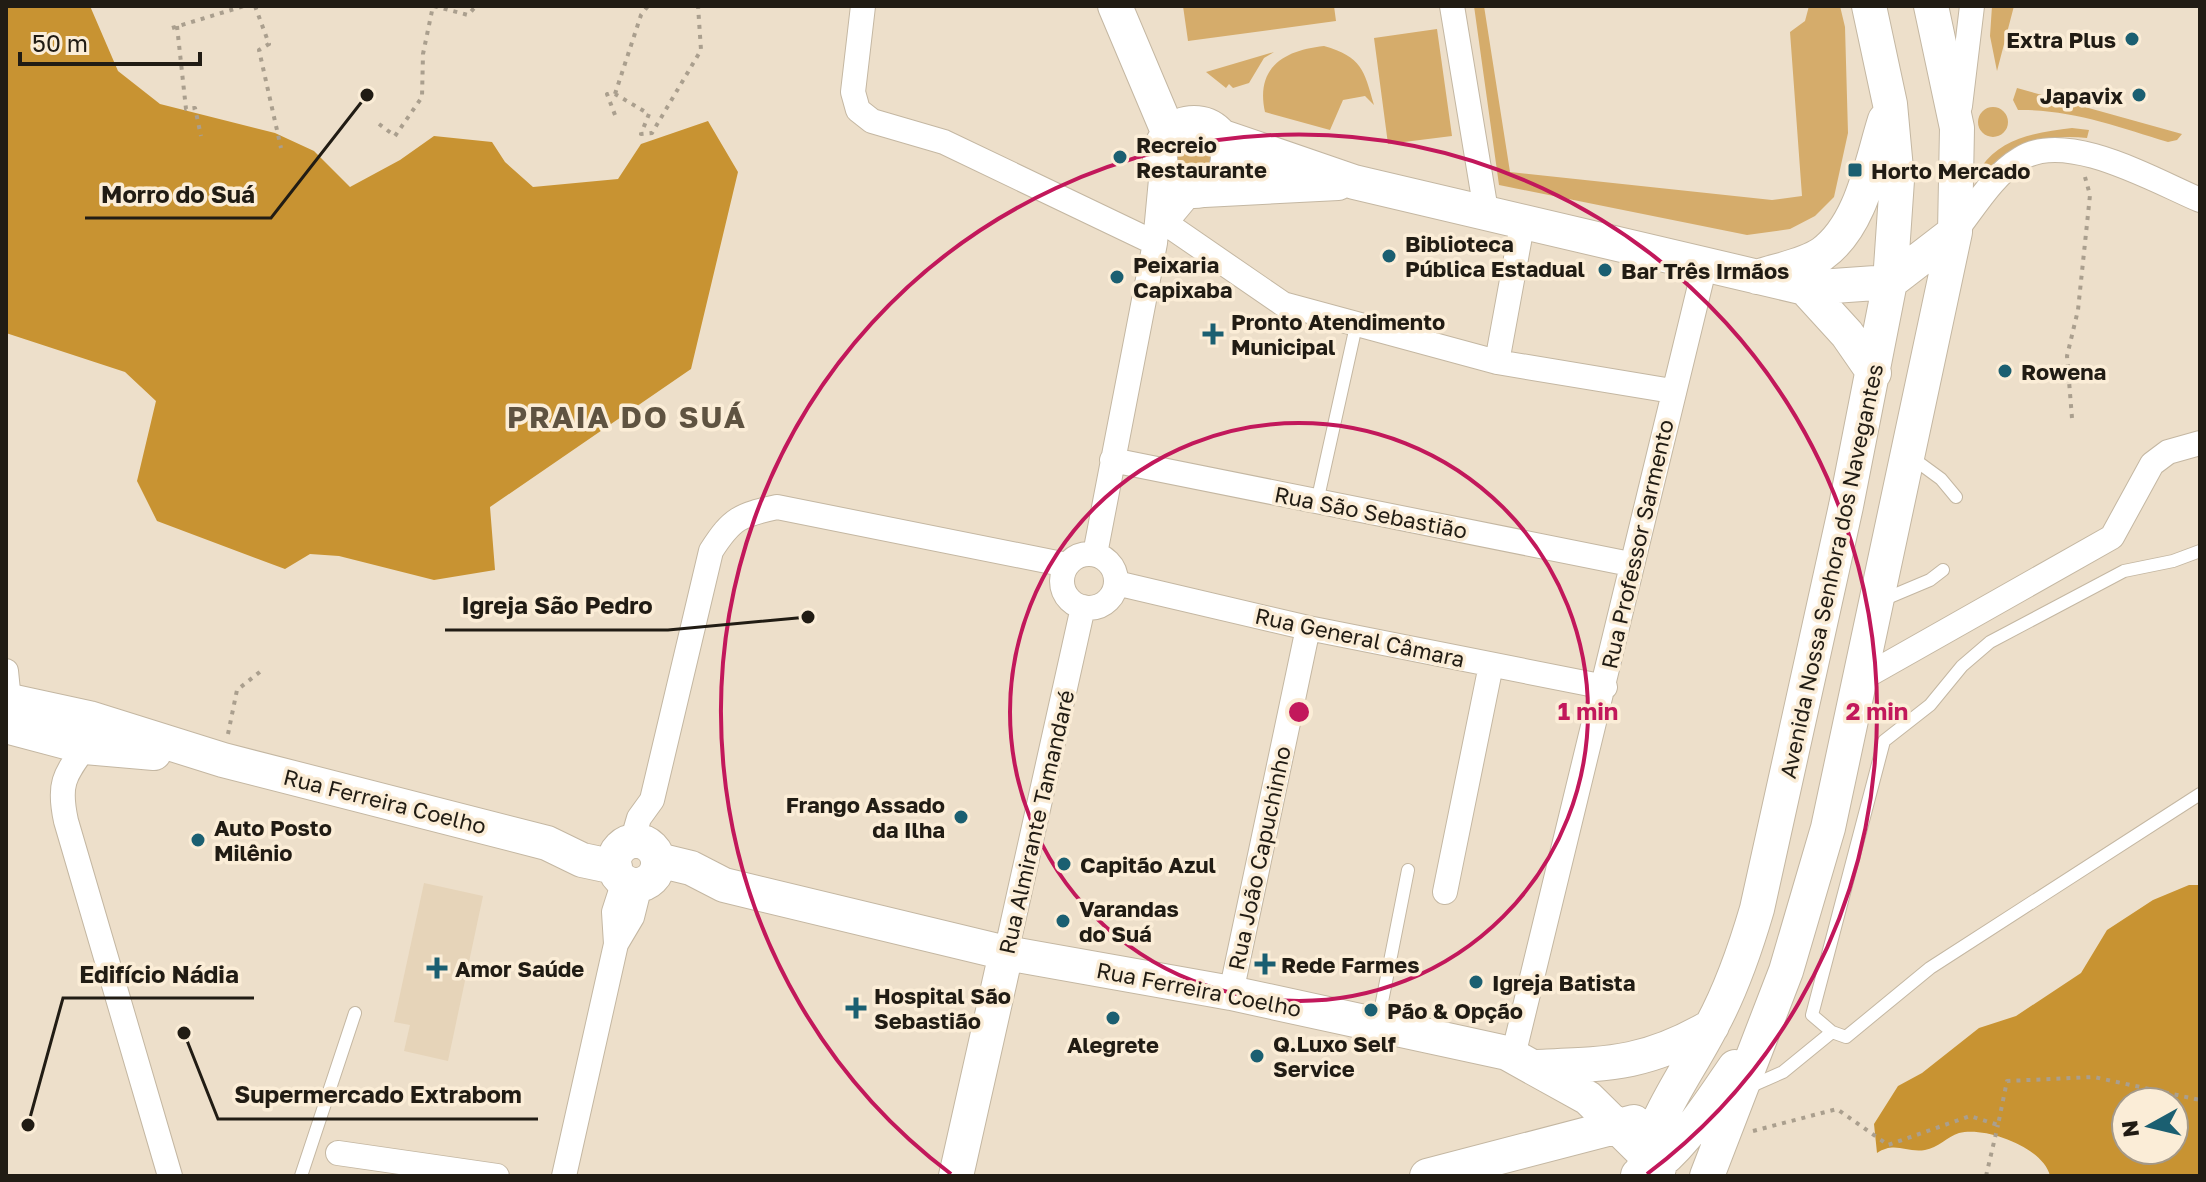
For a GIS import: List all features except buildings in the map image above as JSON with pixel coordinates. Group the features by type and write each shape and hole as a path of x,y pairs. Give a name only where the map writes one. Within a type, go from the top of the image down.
{"main road":[{"name":"Avenida Nossa Senhora dos Navegantes","path":"1646,1170 1661,1115 1712,1026 1742,960 1757,909 1874,373 1890,282 1897,180 1890,104 1869,6"},
{"path":"1707,1176 1718,1140 1786,971 1828,828 1955,232 1957,128 1931,6"},
{"path":"1120,16 1197,131 1228,151 1228,165 1218,182 1198,190"},
{"path":"1756,277 1823,253 1844,228 1856,210 1890,104"},
{"path":"1197,131 1160,155 1162,169 1174,184 1198,190 1354,182"},
{"path":"1197,131 1354,182 1805,288 1890,282 1955,232"},
{"path":"1805,288 1847,334 1874,373"},
{"name":"Rua Ferreira Coelho","path":"7,701 85,747 223,760"},
{"name":"Rua Ferreira Coelho","path":"7,701 89,718 223,760 547,843 585,842 685,886 724,885 1006,953 1231,993 1524,1061 1588,1098 1618,1126 1646,1170"},
{"name":"Rua Almirante Tamandaré","path":"956,1176 1006,953"},
{"path":"999,992 1024,969 1043,960"},
{"path":"1567,1140 1646,1170 1723,1084 1770,1013"},
{"path":"1524,1061 1618,1064 1653,1056 1712,1026"},
{"path":"1427,1176 1661,1115"}],"street":[{"path":"863,6 853,92 858,110 872,121 944,142 1159,230 1283,304 1497,362 1672,391"},
{"path":"1452,6 1486,211"},
{"path":"1957,128 1972,6"},
{"path":"1955,232 2004,171 2021,158 2038,151 2059,149 2088,154 2200,200"},
{"path":"1095,554 1159,230 1162,169"},
{"path":"1159,230 1198,190"},
{"path":"1497,362 1523,220"},
{"name":"Rua Professor Sarmento","path":"1524,1061 1630,564 1705,265"},
{"path":"1861,679 2112,537 2152,464 2168,452 2200,443"},
{"name":"Rua São Sebastião","path":"1112,460 1630,564"},
{"path":"564,1176 616,944 614,912 635,864 639,818 652,800 711,551 726,528 743,514 777,507 1067,565"},
{"path":"1095,554 1111,565 1116,583 1114,592 1101,605 1083,607 1066,596 1062,575 1075,558 1095,554"},
{"name":"Rua General Câmara","path":"1116,583 1308,628 1605,687"},
{"name":"Rua Almirante Tamandaré","path":"1006,953 1083,607"},
{"name":"Rua João Capuchinho","path":"1231,993 1308,628"},
{"path":"1445,892 1491,665"},
{"path":"85,747 63,777 63,809 170,1176"},
{"path":"338,1153 497,1176"}],"lane":[{"path":"1317,502 1356,326"},
{"path":"1908,455 1941,479 1956,497"},
{"path":"2198,556 2124,571 1990,642 1962,666 1930,705 1884,741 1812,1015 1832,1032 1846,1037 1941,960 2107,857 2200,794"},
{"path":"1877,602 1930,580 1943,570"},
{"path":"1377,1025 1408,870"},
{"path":"301,1176 355,1013"},
{"path":"1738,1092 1783,1072 1832,1032"}],"path":[{"path":"201,136 195,108 186,109 174,27 244,6"},
{"path":"255,6 269,44 259,50 281,148"},
{"path":"379,124 395,136 422,97 425,76 423,54 432,6 468,15 476,6"},
{"path":"615,94 641,15 648,6"},
{"path":"615,115 607,94 615,94 649,114 641,134 652,133 701,50 698,6"},
{"path":"2072,418 2067,356 2078,310 2090,195 2084,182 2088,154"},
{"path":"223,760 237,690 261,671"},
{"path":"1986,1176 2007,1081 2094,1077 2200,1100"},
{"path":"1718,1140 1837,1109 1888,1145 1970,1116 1998,1125"}],"shaded area":[{"path":"6,6 90,6 118,71 160,104 275,133 314,151 350,187 400,160 434,136 492,142 505,162 533,187 618,179 641,144 708,121 738,172 691,369 490,507 495,570 434,580 339,556 310,554 285,569 157,521 137,481 156,401 125,372 6,333"},
{"path":"1183,6 1334,6 1336,21 1188,41"},
{"path":"1474,6 1484,6 1510,172 1772,200 1802,196 1790,32 1805,21 1809,6 1840,6 1845,27 1848,133 1834,197 1815,216 1790,229 1747,235 1499,185"},
{"path":"1992,6 2014,6 1997,71 1990,36"},
{"path":"1437,29 1452,136 1388,144 1374,38"},
{"path":"1324,46 1346,55 1360,66 1374,105 1365,96 1343,100 1330,130 1265,112 1265,83 1276,64 1297,52"},
{"path":"1274,52 1264,58 1249,83 1233,88 1229,84 1226,88 1206,72"},
{"path":"2017,88 2182,134 2177,140 2168,142 2076,116 2018,110 2013,100"},
{"path":"1993,107 2004,111 2008,122 2004,133 1993,137 1982,133 1978,122 1982,111"},
{"path":"2072,128 2089,130 2087,138 2058,138 2032,143 1985,172 1982,166 1990,156 2011,142 2034,134"},
{"path":"1195,136 1210,142 1216,157 1210,172 1195,178 1180,172 1174,157 1180,142"},
{"name":"Amor Saúde","path":"424,883 483,896 448,1061 404,1051 410,1025 394,1022"},
{"path":"2189,885 2200,885 2200,1176 2050,1176 2037,1156 2026,1148 1998,1136 1970,1132 1959,1133 1925,1150 1889,1148 1877,1153 1874,1124 1898,1086 1922,1073 1979,1028 2016,1016 2081,973 2107,930 2153,900"}],"place":[{"name":"Extra Plus","path":"2132,39"},
{"name":"Morro do Suá","path":"367,95"},
{"name":"Japavix","path":"2139,95"},
{"name":"Recreio Restaurante","path":"1120,157"},
{"name":"Horto Mercado","path":"1855,170"},
{"name":"Biblioteca Pública Estadual","path":"1389,256"},
{"name":"Bar Três Irmãos","path":"1605,270"},
{"name":"Peixaria Capixaba","path":"1117,277"},
{"name":"Pronto Atendimento Municipal","path":"1213,334"},
{"name":"Rowena","path":"2005,371"},
{"name":"Igreja São Pedro","path":"808,617"},
{"name":"Frango Assado da Ilha","path":"961,817"},
{"name":"Auto Posto Milênio","path":"198,840"},
{"name":"Capitão Azul","path":"1064,864"},
{"name":"Varandas do Suá","path":"1063,921"},
{"name":"Rede Farmes","path":"1265,964"},
{"name":"Amor Saúde","path":"437,968"},
{"name":"Igreja Batista","path":"1476,982"},
{"name":"Hospital São Sebastião","path":"856,1008"},
{"name":"Pão & Opção","path":"1371,1010"},
{"name":"Alegrete","path":"1113,1018"},
{"name":"Supermercado Extrabom","path":"184,1033"},
{"name":"Q.Luxo Self Service","path":"1257,1056"},
{"name":"Edifício Nádia","path":"28,1125"}],"district":[{"name":"PRAIA DO SUÁ","path":"627,417"}]}
